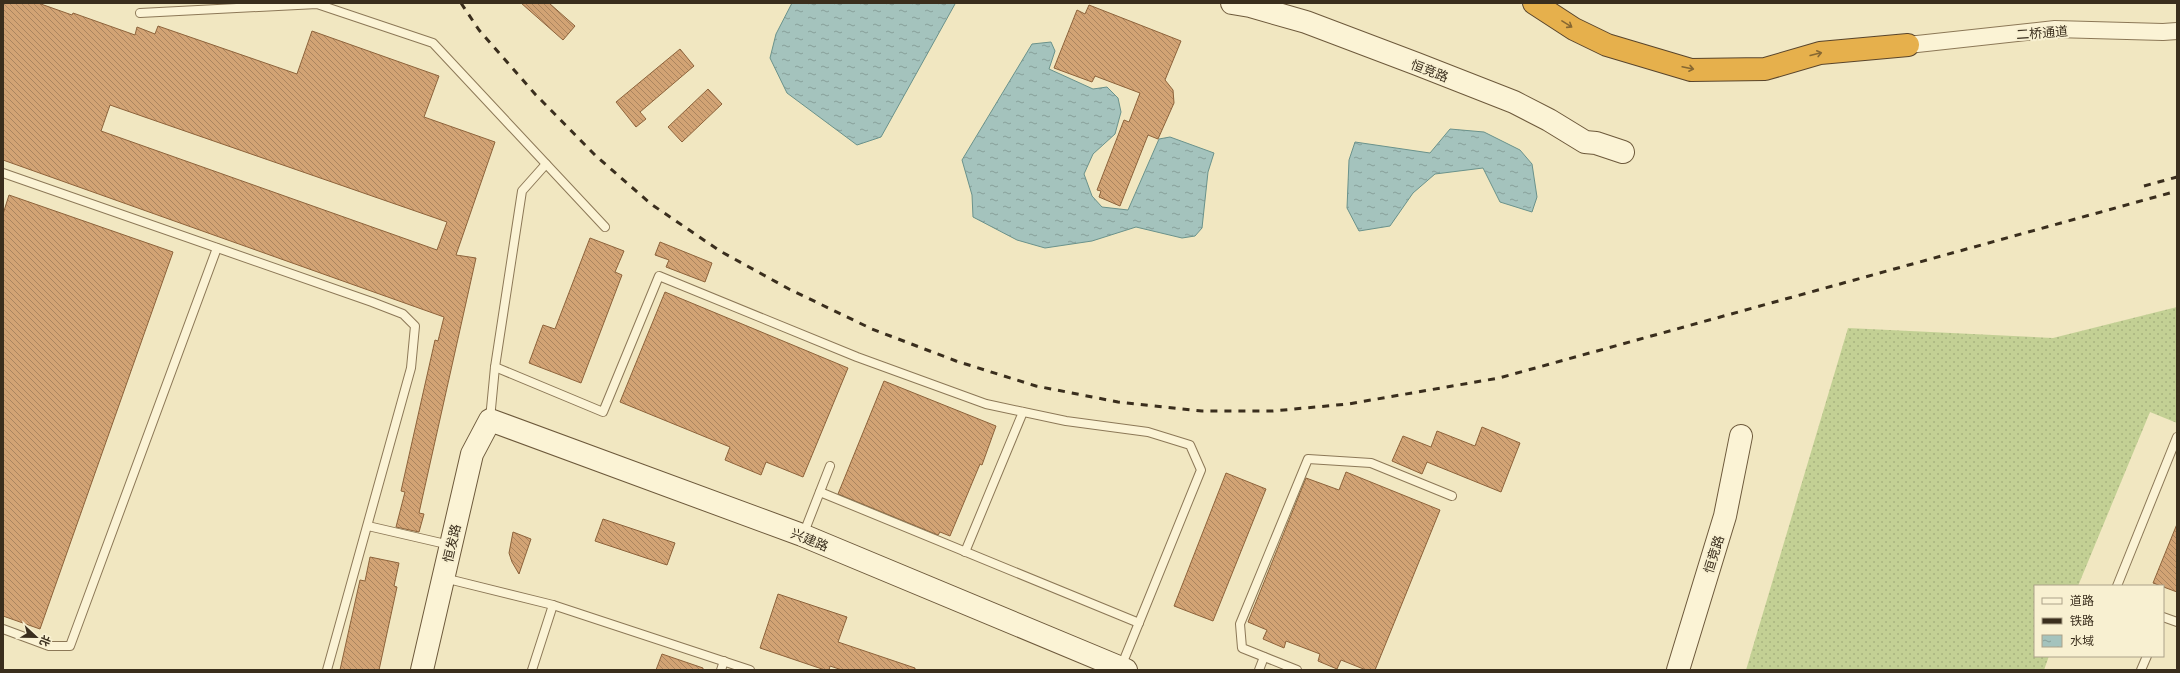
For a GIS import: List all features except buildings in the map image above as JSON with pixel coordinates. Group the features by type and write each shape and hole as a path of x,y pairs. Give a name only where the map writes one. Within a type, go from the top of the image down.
{"highway":[{"path":"1534,3 1574,29 1607,45 1691,70 1765,69 1820,53 1908,45"}],"street":[{"name":"恒竞路","path":"1232,3 1306,22 1417,64 1514,102 1550,120 1585,142 1596,143 1623,152"},
{"name":"二桥通道","path":"1908,45 2055,29 2163,32 2177,31"},
{"name":"兴建路","path":"490,420 802,536 1123,669"},
{"name":"恒发路","path":"422,670 472,454 490,420"},
{"name":"恒竞路","path":"1678,670 1725,516 1741,436"}],"lane":[{"path":"140,13 317,4 433,43 605,227"},
{"path":"490,420 495,367 522,191 546,164"},
{"path":"3,173 372,302 403,314 415,326 411,368 327,670"},
{"path":"3,629 49,646 70,646 217,248"},
{"path":"495,367 603,412 659,276 857,357 986,404 1066,421 1148,432 1190,445 1201,470 1139,623 1123,669"},
{"path":"965,552 1023,412"},
{"path":"2117,585 2177,437"},
{"path":"1297,670 1242,648 1240,624 1308,459 1371,463 1452,496"},
{"path":"802,536 830,466"},
{"path":"820,492 1139,623"},
{"path":"368,526 450,545"},
{"path":"443,578 552,605 750,670"},
{"path":"532,670 552,605"},
{"path":"2164,617 2177,622"},
{"path":"1259,670 1264,657"},
{"path":"2141,670 2147,657"},
{"path":"721,670 724,661"}],"green space":[{"path":"2177,307 2177,423 2150,412 2078,585 2034,585 2034,657 2049,657 2044,670 1746,670 1848,328 2053,338"}],"water":[{"path":"792,3 955,4 881,137 857,145 787,93 770,58 776,34"},
{"path":"1051,42 1055,51 1049,69 1093,89 1107,87 1118,98 1121,112 1115,134 1093,154 1084,174 1092,196 1102,207 1128,210 1159,139 1170,137 1214,153 1208,172 1202,228 1195,236 1182,238 1136,227 1092,241 1045,248 1017,240 973,217 972,195 962,160 1032,44"},
{"path":"1450,129 1484,132 1520,150 1532,164 1537,197 1532,212 1500,202 1483,168 1435,174 1413,193 1390,226 1359,231 1347,208 1349,160 1355,142 1430,153"}],"railway":[{"path":"461,3 479,30 535,94 596,156 651,204 720,251 789,289 872,329 956,361 1036,386 1118,402 1202,411 1273,411 1348,404 1499,378 2177,191"},
{"path":"2144,186 2177,177"}]}
